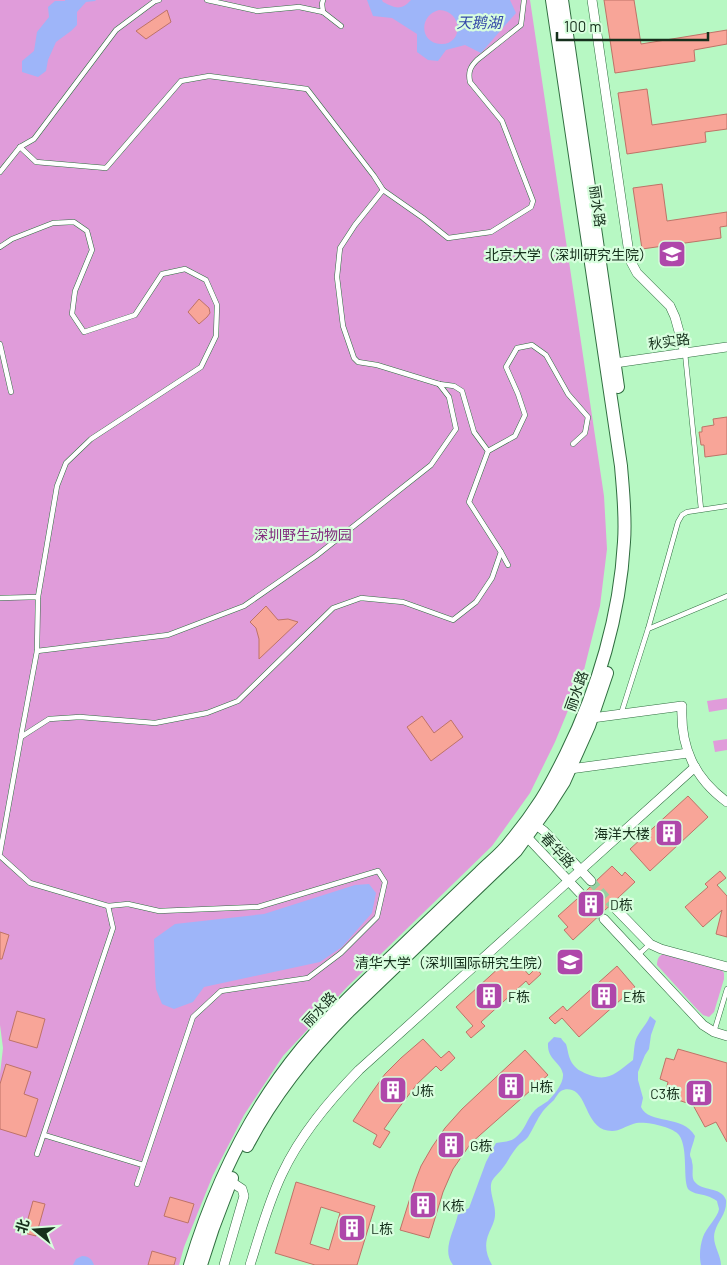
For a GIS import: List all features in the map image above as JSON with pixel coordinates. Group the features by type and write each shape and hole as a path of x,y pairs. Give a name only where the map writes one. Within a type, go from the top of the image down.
{"main road":[{"name":"丽水路","path":"201,1265 212,1228 230,1181 252,1136 276,1097 299,1066 349,1011 516,851 527,837 530,824 541,800 577,731 602,663 620,583 624,541 624,502 621,466 552,0"},
{"name":"丽水路","path":"190,1265 210,1207 242,1137 258,1108 303,1048 337,1010 548,807 570,769 592,718 608,670 627,585 633,540 632,500 615,363 562,0"}],"street":[{"path":"592,0 630,260 637,273 670,306 685,353"},
{"name":"秋实路","path":"615,363 727,347"},
{"path":"592,718 682,706 682,730 688,753 709,787 727,802"},
{"path":"570,769 688,753"},
{"path":"250,1265 268,1206 282,1174 296,1148 338,1090 695,767"},
{"name":"春华路","path":"530,824 544,831 591,881"},
{"name":"春华路","path":"527,837 580,893"},
{"path":"615,908 650,944 661,949 727,967"},
{"path":"604,919 703,1025 714,1032 727,1036"},
{"path":"224,1265 244,1196 242,1189 230,1181"}],"lane":[{"path":"0,172 20,147 34,139 116,30 136,14 159,0"},
{"path":"207,0 257,11 299,7 322,12 341,26"},
{"path":"322,12 323,0"},
{"path":"20,147 36,162 106,168 181,81 209,76 307,89 383,190 448,238 491,232 531,207 533,201 502,121 470,82 469,75 471,65 521,25 524,0"},
{"path":"383,190 355,225 340,248 337,277 343,326 354,358 358,362 376,365 439,384 454,386 462,392 474,432 488,451"},
{"path":"0,247 12,239 53,222 74,222 87,231 92,250 75,291 72,314 84,332 135,315 162,274 185,270 206,280 217,305 216,336 201,368 91,438 66,464 57,486 38,597 37,651 0,854 30,883 108,906 128,904 159,911 258,907 378,871 385,882 376,917 341,953 308,978 221,991 193,1017 136,1184"},
{"path":"0,344 11,392"},
{"path":"508,565 469,502 488,451 515,436 525,415 506,367 517,348 532,345 546,355 568,394 588,417 585,433 573,444"},
{"path":"685,353 702,510"},
{"path":"37,651 168,634 244,606 316,556 431,465 456,429 449,397 439,384"},
{"path":"621,714 678,522 682,515 687,512 727,506"},
{"path":"21,736 49,719 80,717 155,723 207,713 238,701 333,608 361,598 403,602 453,620 476,602 492,578 501,552"},
{"path":"648,628 727,596"},
{"path":"0,598 38,597"},
{"path":"38,1154 113,928 108,906"},
{"path":"638,955 650,944"},
{"path":"714,1032 727,989"},
{"path":"44,1135 143,1166"}],"green space":[{"name":"深圳野生动物园","path":"0,0 530,0 604,496 607,549 600,606 583,674 555,742 530,793 492,846 347,987 283,1056 244,1115 213,1175 184,1247 179,1265 0,1265 0,1074 3,1048 0,1025"},
{"path":"727,698 727,709 709,712 707,701"},
{"path":"727,739 727,750 715,752 713,741"},
{"path":"665,953 721,969 724,973 714,1012 709,1017 703,1015 696,1008 657,965 661,955"}],"water":[{"path":"96,0 86,2 77,12 77,25 56,42 48,60 46,71 38,77 22,72 22,61 34,51 37,32 49,17 48,7 55,1"},
{"name":"天鹅湖","path":"367,0 382,0 394,7 401,7 411,0 510,0 516,13 481,53 465,45 446,50 438,61 428,60 417,52 417,34 392,18 373,16","holes":["439,10 447,12 456,21 457,34 448,43 434,42 425,34 425,23 432,13"]},
{"path":"369,884 376,893 372,913 342,947 320,962 204,987 193,1002 174,1009 162,1004 156,989 154,939 175,924 264,914 355,885"},
{"path":"650,1016 656,1021 649,1049 638,1072 638,1080 643,1098 641,1107 645,1113 651,1116 683,1125 690,1129 695,1136 690,1154 693,1164 694,1181 702,1187 720,1193 726,1200 724,1213 714,1235 721,1265 701,1265 702,1240 719,1208 717,1201 689,1190 686,1180 684,1149 679,1135 671,1129 644,1123 633,1124 615,1131 603,1129 592,1119 577,1093 568,1089 560,1092 544,1110 528,1137 517,1147 492,1181 491,1189 495,1217 486,1245 488,1257 492,1265 453,1265 448,1253 458,1214 469,1208 486,1162 496,1143 506,1142 515,1138 524,1128 532,1113 548,1101 562,1081 562,1070 552,1057 548,1049 548,1043 554,1037 561,1038 566,1044 572,1063 577,1068 594,1077 606,1077 617,1073 633,1060 636,1039"},
{"path":"82,1256 90,1258 94,1265 73,1265 76,1259"}],"building":[{"path":"604,0 634,0 641,44 727,30 727,44 694,50 695,61 615,73"},
{"path":"167,10 171,22 146,39 136,31"},
{"path":"647,89 652,125 727,114 727,129 705,132 706,142 627,154 618,93"},
{"path":"662,184 667,221 727,212 727,226 720,227 721,238 642,249 633,188"},
{"path":"199,299 209,308 210,313 199,324 188,312"},
{"path":"727,417 727,454 705,457 704,445 701,445 699,432 702,432 702,427 714,425 713,419"},
{"path":"266,606 278,620 288,619 298,622 259,659 259,639 256,628 250,622"},
{"path":"422,716 434,733 451,720 463,737 431,761 407,727"},
{"name":"海洋大楼","path":"688,796 708,817 650,871 630,849"},
{"name":"D栋","path":"612,866 622,876 625,872 635,882 573,940 564,930 568,927 558,916 577,899 584,898 586,891 590,887 595,886 597,880"},
{"path":"720,871 726,878 717,885 727,896 727,937 716,934 722,910 703,927 685,907 708,887 705,884"},
{"path":"0,932 9,935 2,959 0,959"},
{"name":"F栋","path":"512,956 529,975 536,968 541,974 529,985 526,981 481,1022 485,1026 471,1038 466,1032 473,1026 456,1007"},
{"name":"E栋","path":"617,966 635,987 579,1037 562,1018 555,1024 549,1018 563,1006 567,1011"},
{"path":"17,1011 45,1019 37,1048 9,1040"},
{"name":"J栋","path":"423,1039 441,1058 449,1051 455,1058 441,1071 436,1066 417,1084 384,1129 390,1132 380,1148 373,1144 377,1135 353,1121 385,1074"},
{"name":"C3栋","path":"678,1049 727,1063 727,1142 716,1122 705,1127 693,1105 675,1099 676,1094 666,1091 668,1082 660,1079 666,1058 674,1060"},
{"path":"525,1050 548,1075 471,1143 453,1169 443,1192 429,1238 400,1230 421,1166 445,1128 462,1109"},
{"path":"6,1064 31,1072 24,1094 38,1099 26,1137 0,1129 0,1084"},
{"name":"L栋","path":"296,1182 375,1206 357,1265 315,1265 275,1253","holes":["321,1207 340,1213 329,1250 310,1244"]},
{"path":"170,1197 194,1204 188,1223 164,1216"},
{"path":"33,1201 45,1204 36,1236 24,1233"},
{"path":"152,1251 176,1258 174,1265 148,1265"}],"tunnel":[{"path":"591,881 615,908"},
{"path":"580,893 604,919"}],"place":[{"name":"北京大学（深圳研究生院）","path":"672,254"},
{"name":"海洋大楼","path":"669,833"},
{"name":"D栋","path":"591,904"},
{"name":"清华大学（深圳国际研究生院）","path":"570,962"},
{"name":"F栋","path":"489,996"},
{"name":"E栋","path":"604,996"},
{"name":"H栋","path":"511,1086"},
{"name":"J栋","path":"393,1090"},
{"name":"C3栋","path":"699,1093"},
{"name":"G栋","path":"451,1145"},
{"name":"K栋","path":"423,1205"},
{"name":"L栋","path":"352,1228"}]}
